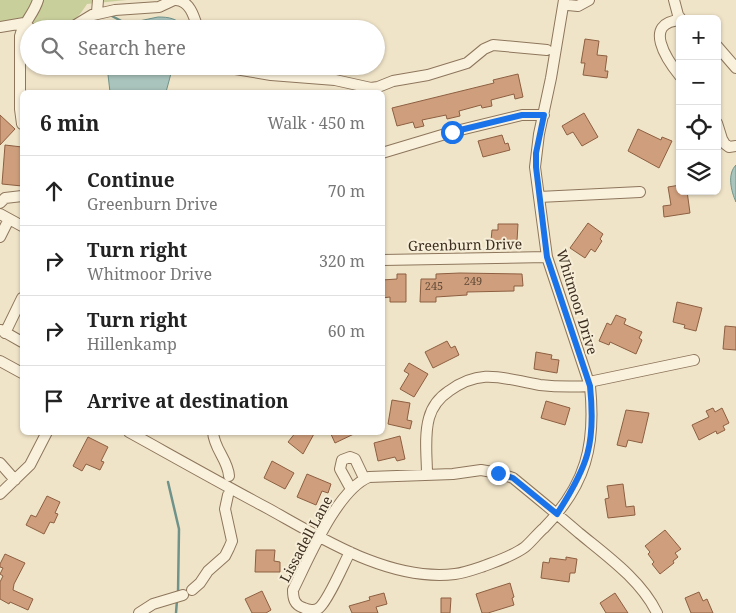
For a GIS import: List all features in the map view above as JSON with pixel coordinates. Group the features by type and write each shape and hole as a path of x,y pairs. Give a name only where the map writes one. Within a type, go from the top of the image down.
{"street":[{"path":"30,20 38,0"},
{"path":"88,20 97,12 98,0"},
{"path":"90,20 115,10 152,9 175,0 182,1 191,10 195,20"},
{"path":"566,3 578,6 589,0"},
{"path":"674,0 678,15"},
{"name":"Whitmoor Drive","path":"134,435 320,537 350,552 390,568 410,573 456,574 502,559 524,547 557,514 583,469 588,454 591,438 592,407 589,384 547,257 539,197 536,153 566,3"},
{"path":"676,20 663,26 660,36 662,48 676,70"},
{"path":"0,27 20,26"},
{"path":"20,36 20,109"},
{"path":"271,75 335,80 371,88 393,81 428,75 467,63 484,49 493,45 547,50"},
{"path":"721,51 736,68"},
{"path":"385,152 452,132 522,115 544,115"},
{"path":"721,135 724,144 729,147 736,146"},
{"path":"539,197 640,192"},
{"path":"0,203 5,198 20,196"},
{"path":"0,237 5,217 20,225"},
{"name":"Greenburn Drive","path":"385,260 547,257"},
{"path":"20,301 3,331 20,341"},
{"path":"426,475 429,417 440,397 459,384 477,377 500,377 567,388 694,360"},
{"path":"0,361 20,372"},
{"path":"0,494 30,465 45,435"},
{"path":"213,435 213,441 228,469 229,476"},
{"name":"Lissadell Lane","path":"350,489 340,470 342,460 350,457 355,459 364,478 356,483 344,496 320,537 294,590 293,598 296,604 312,610 319,608 350,552"},
{"path":"0,463 16,480"},
{"path":"364,478 369,476 452,474 480,470 513,478 620,568 644,592 657,613"},
{"path":"192,590 200,583 208,571 225,556 230,548 232,541 225,509 228,495"},
{"path":"139,613 153,604 182,595"}],"green space":[{"path":"0,0 127,0 87,4 74,20 20,20 20,26 0,23"}],"water":[{"path":"158,17 176,20 144,20"},
{"path":"108,75 171,75 167,90 110,90"},
{"path":"736,165 736,202 731,188 731,178"}],"building":[{"path":"585,39 599,41 597,55 607,56 605,71 608,71 607,78 583,75 585,63 581,63"},
{"path":"518,74 523,97 515,99 514,94 491,100 492,106 482,108 481,105 459,111 460,116 447,119 446,115 422,120 424,126 415,128 413,122 397,126 392,108 494,83 493,80"},
{"path":"584,113 598,137 582,146 573,132 567,135 562,126"},
{"path":"0,115 15,129 0,145"},
{"path":"638,129 661,140 662,137 672,141 659,168 628,151"},
{"path":"502,135 505,144 508,143 510,150 483,157 478,141"},
{"path":"5,145 20,147 20,186 2,184"},
{"path":"676,186 676,195 688,195 690,213 664,217 663,206 671,205 668,187"},
{"path":"588,223 603,234 600,239 602,241 595,252 591,249 585,258 570,248"},
{"path":"498,224 518,224 517,241 491,241 492,230 498,230"},
{"path":"397,274 406,274 406,302 390,302 390,297 385,298 385,280 397,279"},
{"path":"436,274 522,274 523,286 514,286 514,291 467,292 467,295 436,297 436,302 420,302 421,279 436,279"},
{"path":"677,302 702,308 696,331 684,328 685,325 673,322"},
{"path":"616,315 626,319 624,324 642,332 639,338 642,340 636,354 610,342 609,345 599,341 607,323 611,325"},
{"path":"725,326 736,327 736,350 723,349"},
{"path":"447,341 451,348 455,346 459,355 433,368 425,352"},
{"path":"536,352 552,355 551,359 559,360 557,373 534,369"},
{"path":"409,363 428,374 414,397 400,389 409,374 404,371"},
{"path":"392,400 410,403 407,420 412,421 410,429 388,424"},
{"path":"546,401 570,408 565,425 541,418"},
{"path":"713,408 715,412 722,408 729,423 723,426 725,430 717,434 716,431 699,440 692,425 709,417 706,411"},
{"path":"626,410 649,413 642,443 628,440 626,447 617,445"},
{"path":"294,435 313,435 303,454 288,442"},
{"path":"331,435 352,435 335,443"},
{"path":"400,436 405,459 397,461 395,457 378,461 374,443"},
{"path":"88,437 108,447 101,461 104,462 100,470 86,464 82,471 73,466"},
{"path":"272,461 294,473 285,489 264,478"},
{"path":"307,474 331,484 328,493 322,491 316,505 297,497"},
{"path":"623,484 626,507 634,506 635,515 608,518 605,499 609,498 607,486"},
{"path":"47,496 60,502 55,513 58,514 54,523 50,522 44,534 26,525 31,515 36,517"},
{"path":"665,530 681,549 675,553 678,557 673,561 674,563 660,574 652,564 654,562 645,546"},
{"path":"256,550 275,550 274,561 280,562 280,572 255,572"},
{"path":"5,554 25,563 14,584 13,590 33,599 28,610 0,599 0,582 3,576 0,574 3,568 0,567 0,564"},
{"path":"566,557 577,559 575,573 570,573 569,582 541,578 543,562 549,563 550,558 566,560"},
{"path":"510,583 514,605 482,613 476,594"},
{"path":"262,591 271,610 266,613 252,613 245,599"},
{"path":"699,592 703,601 707,599 713,613 691,613 685,598"},
{"path":"384,593 387,604 376,607 378,613 352,613 349,606 370,600 369,597"},
{"path":"615,593 628,613 606,613 600,603"},
{"path":"441,598 451,598 450,613 441,613"}],"waterway":[{"path":"110,15 119,20"},
{"path":"168,482 179,529 178,594"},
{"path":"176,613 177,600"}],"route":[{"path":"452,132 522,115 544,115 536,153 536,167 547,257 590,386 592,407 591,438 588,454 583,469 557,514 513,478 498,473"}]}
